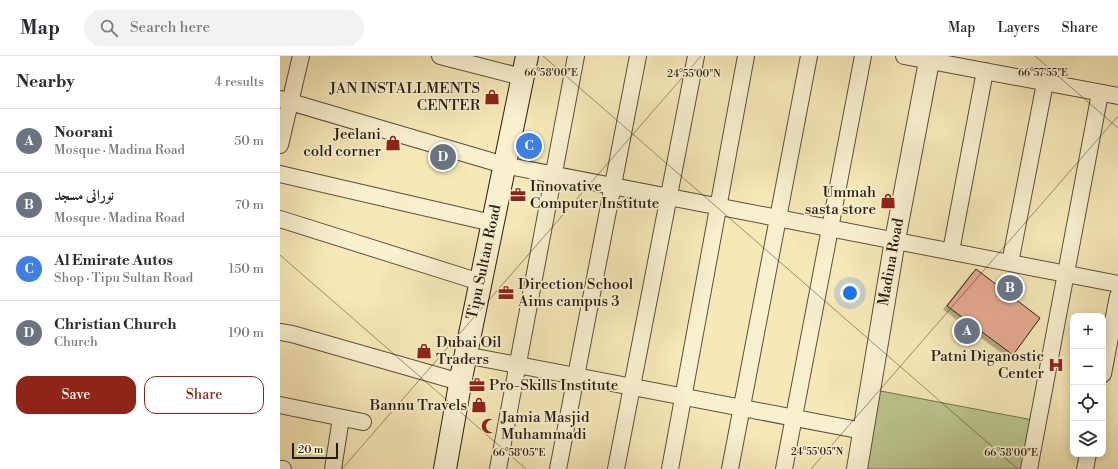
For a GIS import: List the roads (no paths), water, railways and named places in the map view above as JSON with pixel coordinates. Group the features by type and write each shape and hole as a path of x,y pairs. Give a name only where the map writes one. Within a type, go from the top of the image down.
{"main road":[{"name":"Tipu Sultan Road","path":"444,469 465,355 526,56"}],"street":[{"path":"280,145 285,100 301,56"},
{"path":"440,56 522,77"},
{"path":"498,469 576,56"},
{"path":"558,469 638,56"},
{"path":"616,469 696,56"},
{"path":"670,469 746,56"},
{"path":"730,469 809,56"},
{"path":"784,469 863,56"},
{"path":"904,56 929,58 985,71 1118,96"},
{"name":"Madina Road","path":"857,469 895,240 929,58"},
{"path":"951,251 985,71"},
{"path":"1010,263 1046,83"},
{"path":"1033,468 1066,274 1100,93"},
{"path":"285,100 504,165 1118,284"},
{"path":"280,174 492,223"},
{"path":"280,219 480,282"},
{"path":"1106,358 1118,296"},
{"path":"280,332 292,334 460,382"},
{"path":"465,355 863,431"},
{"path":"280,405 362,422"},
{"path":"333,469 342,418"},
{"path":"1085,469 1087,457"}],"place":[{"name":"JAN INSTALLMENTS CENTER","path":"492,97"},
{"name":"Jeelani cold corner","path":"393,143"},
{"name":"Al Emirate Autos","path":"529,146"},
{"name":"Christian Church","path":"443,157"},
{"name":"Innovative Computer Institute","path":"518,195"},
{"name":"Ummah sasta store","path":"888,201"},
{"name":"نورانی مسجد","path":"1010,288"},
{"name":"Direction School Aims campus 3","path":"506,293"},
{"name":"Noorani","path":"967,331"},
{"name":"Dubai Oil Traders","path":"424,351"},
{"name":"Patni Diganostic Center","path":"1056,365"},
{"name":"Pro-Skills Institute","path":"477,385"},
{"name":"Bannu Travels","path":"479,405"},
{"name":"Jamia Masjid Muhammadi","path":"489,426"}]}
